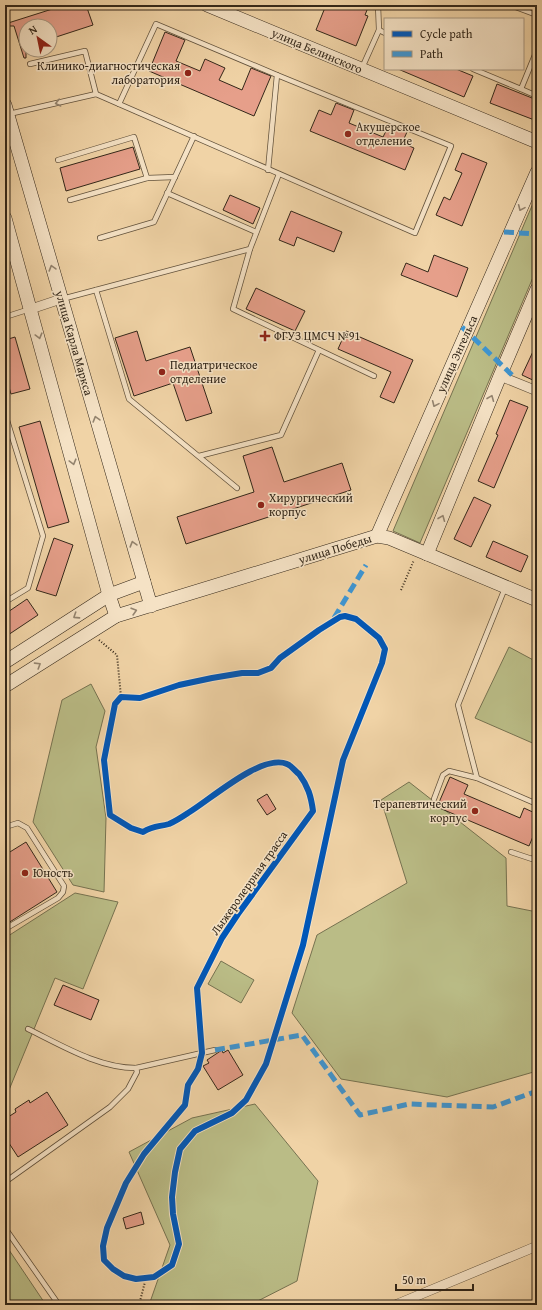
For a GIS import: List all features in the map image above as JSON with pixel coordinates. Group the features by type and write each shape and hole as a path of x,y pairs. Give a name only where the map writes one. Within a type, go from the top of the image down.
{"main road":[{"name":"улица Белинского","path":"207,5 537,142"},
{"name":"улица Карла Маркса","path":"6,110 144,582"},
{"name":"улица Энгельса","path":"377,536 537,172"},
{"path":"5,218 116,616"},
{"path":"428,554 500,376 537,290"},
{"name":"улица Победы","path":"5,686 116,616 377,536 389,538 537,600"},
{"path":"5,662 109,595 144,582 151,606"}],"street":[{"path":"31,309 62,299"},
{"path":"500,376 537,391"},
{"path":"395,1305 537,1246"}],"lane":[{"path":"361,69 379,30 378,5"},
{"path":"510,5 537,15"},
{"path":"6,110 96,94 415,234 451,146 156,24 119,104"},
{"path":"379,30 384,32"},
{"path":"521,89 537,50"},
{"path":"30,64 85,51 96,94"},
{"path":"476,70 537,96"},
{"path":"268,170 277,75"},
{"path":"100,238 154,222 194,136"},
{"path":"58,160 134,137 147,178"},
{"path":"279,174 250,249 234,309 374,376"},
{"path":"70,200 147,178 175,177"},
{"path":"167,193 256,232"},
{"path":"62,299 250,249"},
{"path":"96,290 129,399 238,488"},
{"path":"5,318 31,309"},
{"path":"199,456 281,435 319,350"},
{"path":"5,414 43,536 28,588 5,602"},
{"path":"477,778 458,706 506,587"},
{"path":"434,799 443,776 449,771 477,778 537,804"},
{"path":"5,827 18,823 32,832 62,881 64,890 58,898 5,929"},
{"path":"511,852 532,859 537,854"},
{"path":"28,1029 90,1058 121,1068 136,1068 215,1050"},
{"path":"5,1182 110,1107 128,1089 137,1072 136,1068"},
{"path":"5,1228 58,1305"}],"path":[{"path":"401,590 414,560"},
{"path":"99,640 116,655 124,697 115,704"},
{"path":"136,1279 154,1277"},
{"path":"139,1305 146,1278"}],"green space":[{"path":"537,194 537,268 420,543 393,531"},
{"path":"509,647 537,662 537,745 475,718"},
{"path":"91,684 105,711 96,747 106,818 104,892 73,885 33,822 62,700"},
{"path":"409,782 506,858 507,906 537,912 537,1071 447,1097 341,1079 292,1013 317,935 407,883 381,800"},
{"path":"75,893 118,902 83,989 55,978 9,1090 5,1092 5,938"},
{"path":"221,961 254,980 241,1003 208,984"},
{"path":"255,1104 318,1181 297,1281 250,1305 149,1305 170,1245 129,1152 192,1118"},
{"path":"5,1244 46,1305 5,1305"}],"building":[{"path":"65,5 86,5 93,25 58,36 58,18 24,18"},
{"path":"326,5 369,5 365,15 368,16 356,46 316,30"},
{"path":"18,20 18,39 14,26 5,26 5,24"},
{"name":"Клинико-диагностическая лаборатория","path":"165,32 185,40 176,61 200,71 205,59 225,68 219,80 242,90 251,68 271,76 254,116 149,71"},
{"path":"400,70 458,70 473,76 464,97"},
{"path":"497,84 537,100 537,121 490,103"},
{"name":"Акушерское отделение","path":"336,103 354,110 349,123 383,137 389,125 407,132 402,143 414,148 405,170 310,131 319,110 331,115"},
{"path":"133,147 140,169 66,191 60,168"},
{"path":"462,153 487,163 462,226 436,215 444,197 450,200 462,173 455,170"},
{"path":"230,195 260,208 253,224 223,210"},
{"path":"291,211 342,232 334,252 297,237 294,246 279,240"},
{"path":"434,255 468,268 457,297 401,275 406,263 428,272"},
{"path":"256,288 305,311 295,331 246,309"},
{"name":"Педиатрическое отделение","path":"137,331 146,361 190,347 212,413 186,421 173,383 134,396 115,338"},
{"path":"346,331 413,360 394,403 380,397 391,372 338,349"},
{"path":"15,337 30,389 11,394 5,374 5,340"},
{"path":"537,343 537,382 522,375"},
{"path":"510,400 528,407 494,488 478,481 498,435 496,434"},
{"path":"40,421 69,522 48,528 19,427"},
{"name":"Хирургический корпус","path":"272,447 284,482 342,463 351,490 186,544 177,517 254,492 243,456"},
{"path":"474,497 491,505 471,547 454,539"},
{"path":"54,538 73,545 56,596 36,590"},
{"path":"493,541 528,556 521,572 486,557"},
{"path":"27,599 38,615 5,637 5,614"},
{"name":"Терапевтический корпус","path":"450,777 468,785 464,794 520,818 524,808 537,814 537,827 529,846 437,807"},
{"path":"267,794 276,809 267,815 257,800"},
{"name":"Юность","path":"26,842 57,892 5,925 5,855"},
{"path":"63,985 99,1000 91,1020 54,1005"},
{"path":"222,1050 223,1053 228,1050 243,1075 218,1090 203,1066 209,1063 207,1060"},
{"path":"47,1092 68,1125 18,1157 5,1137 5,1119 16,1112 15,1109 29,1100 30,1103"},
{"path":"141,1212 144,1224 126,1229 123,1218"}],"marked path":[{"path":"504,232 537,234"},
{"path":"462,327 512,375"},
{"path":"334,618 366,565"},
{"path":"215,1050 302,1035 360,1115 409,1104 493,1107 537,1091"}],"cycle path":[{"name":"Лыжеролеррная трасса","path":"345,616 356,619 379,638 385,649 382,663 343,760 303,945 266,1064 246,1100 232,1113 195,1131 180,1149 172,1197 173,1214 179,1244 172,1265 154,1277 136,1279 124,1276 113,1269 104,1260 103,1246 107,1228 126,1183 144,1154 185,1105 188,1085 198,1069 202,1053 197,988 222,938 313,811 309,791 299,774 289,765 276,762 250,771 198,807 169,824 153,827 143,832 131,828 110,815 104,760 115,704 121,697 140,698 179,685 212,678 242,673 258,673 271,668 280,658 319,630 340,617 345,616"}],"place":[{"name":"Клинико-диагностическая лаборатория","path":"188,73"},
{"name":"Акушерское отделение","path":"348,134"},
{"name":"ФГУЗ ЦМСЧ №91","path":"265,336"},
{"name":"Педиатрическое отделение","path":"162,372"},
{"name":"Хирургический корпус","path":"261,505"},
{"name":"Терапевтический корпус","path":"475,811"},
{"name":"Юность","path":"25,873"}]}
